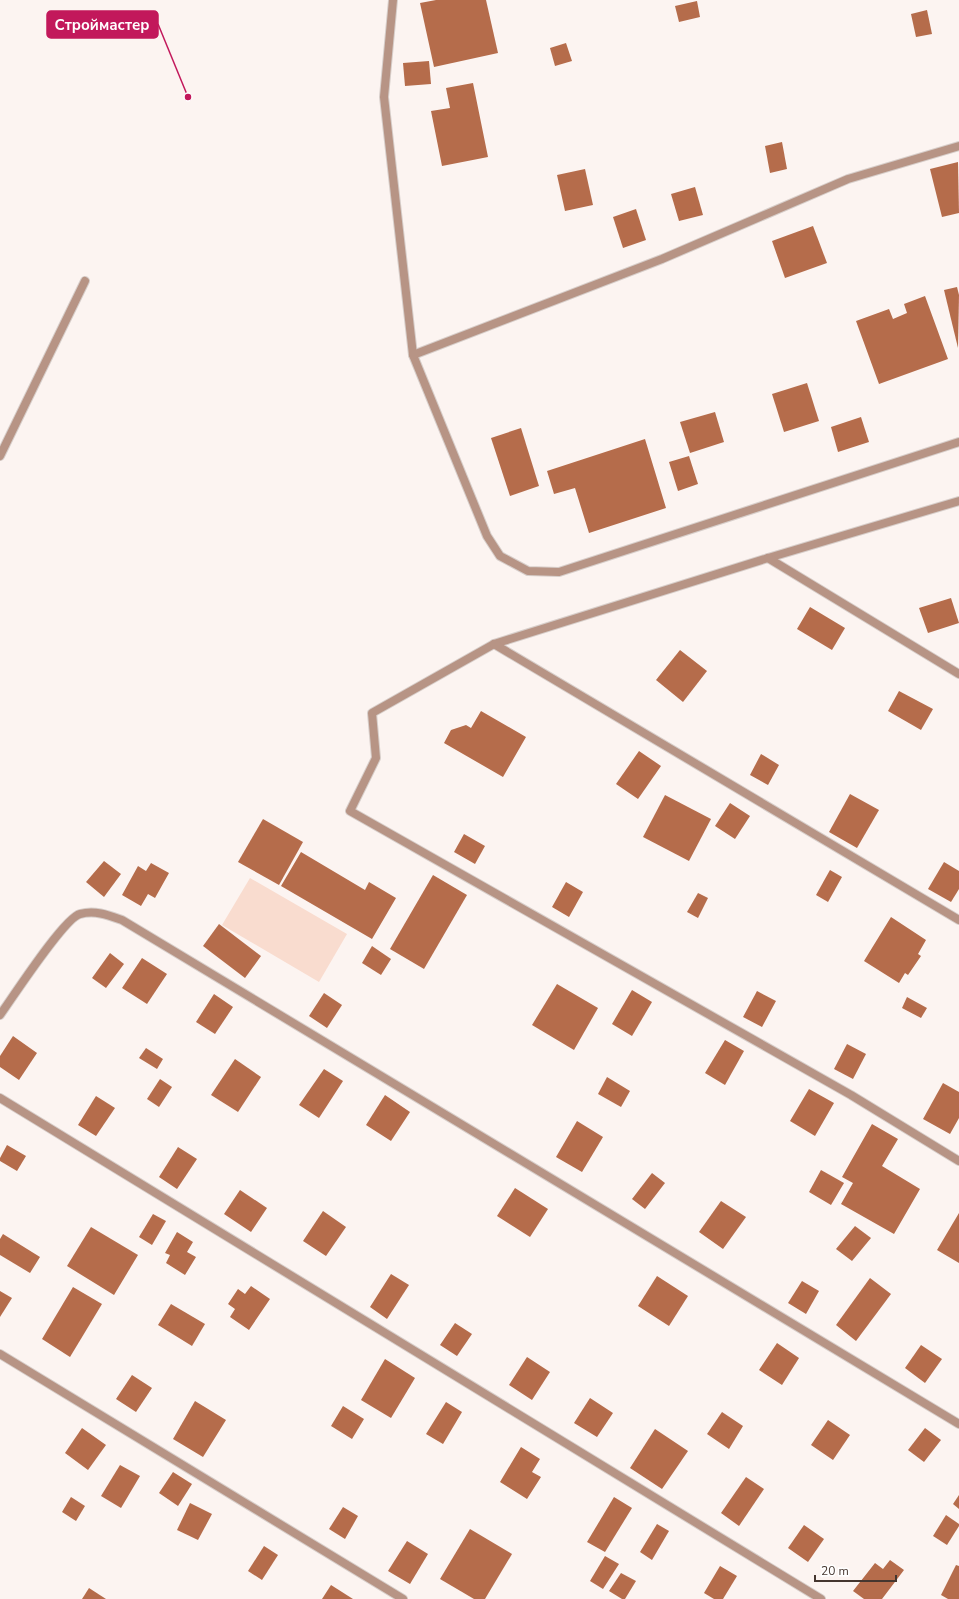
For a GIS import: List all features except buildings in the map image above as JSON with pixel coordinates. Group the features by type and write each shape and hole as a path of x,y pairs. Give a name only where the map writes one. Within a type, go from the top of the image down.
{"lane":[{"path":"393,0 384,97 413,355 487,536 500,556 528,571 559,572 959,442"},
{"path":"413,355 662,259 848,179 959,146"},
{"path":"0,456 85,281"},
{"path":"959,500 494,644 372,713 376,758 350,811 844,1091 959,1162"},
{"path":"768,558 959,674"},
{"path":"494,644 959,920"},
{"path":"0,1015 62,928 79,914 99,912 122,920 959,1424"},
{"path":"0,1098 821,1599"},
{"path":"0,1354 403,1599"}],"shaded area":[{"path":"250,878 347,934 319,982 222,925"}],"place":[{"name":"Строймастер","path":"188,97"}]}
